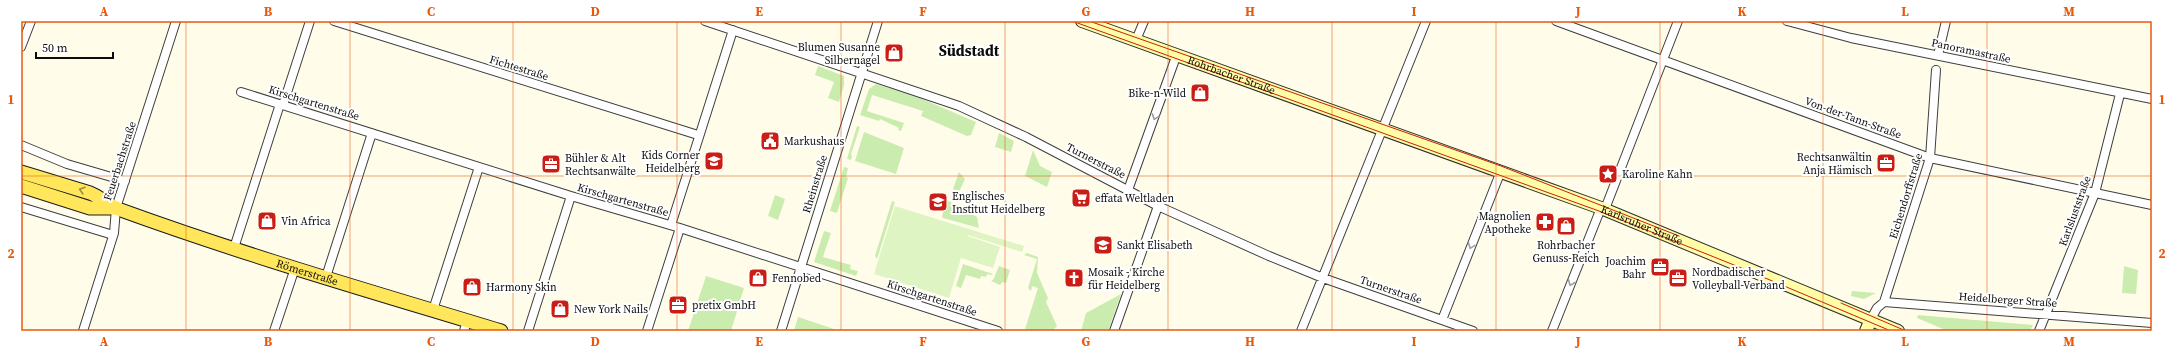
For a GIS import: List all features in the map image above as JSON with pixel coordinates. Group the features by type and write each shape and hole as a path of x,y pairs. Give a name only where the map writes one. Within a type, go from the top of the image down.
{"main road":[{"name":"Rohrbacher Straße","path":"1082,21 1383,128"},
{"name":"Karlsruher Straße","path":"1383,128 1603,209 1898,331"},
{"name":"Römerstraße","path":"21,172 94,194 116,208 234,248 433,310 466,326 501,331"},
{"name":"Römerstraße","path":"21,186 90,208 116,208"},
{"path":"1866,331 1871,319"}],"street":[{"path":"21,48 31,21"},
{"name":"Feuerbachstraße","path":"83,331 113,235 116,208 176,21"},
{"path":"234,248 310,21"},
{"name":"Fichtestraße","path":"334,21 698,135"},
{"name":"Turnerstraße","path":"705,21 959,106 1158,206 1269,256 1323,278 1473,331"},
{"name":"Rheinstraße","path":"780,331 878,21"},
{"path":"1136,40 1144,21"},
{"path":"1301,331 1426,21"},
{"name":"Von-der-Tann-Straße","path":"1556,21 1930,158 2152,205"},
{"path":"1552,331 1664,60 1678,21"},
{"name":"Panoramastraße","path":"1787,21 1850,38 1938,55 2120,94 2152,99"},
{"path":"1938,55 1946,21"},
{"path":"671,225 698,135 733,30"},
{"path":"1128,190 1177,54"},
{"name":"Eichendorffstraße","path":"1884,302 1930,158 1936,70"},
{"name":"Kirschgartenstraße","path":"241,92 571,196 671,225 998,331"},
{"name":"Karlsluststraße","path":"2039,331 2095,193 2120,94"},
{"path":"326,277 372,133"},
{"path":"21,145 67,164 125,181"},
{"path":"433,310 479,167"},
{"path":"1442,320 1501,171"},
{"path":"528,331 571,196"},
{"path":"1114,331 1158,206"},
{"path":"21,208 113,235"},
{"path":"647,331 680,228"},
{"path":"274,331 295,268"},
{"path":"1871,319 1877,308 1884,302"},
{"name":"Heidelberger Straße","path":"1884,302 2152,323"}],"green space":[{"path":"818,66 844,76 844,85 839,102 828,98 834,82 815,75"},
{"path":"876,84 913,95 976,122 971,135 967,136 921,116 923,111 872,95 867,111 904,123 901,131 898,130 899,128 880,119 879,121 860,115 869,89"},
{"path":"857,126 860,127 851,154 851,160 847,159"},
{"path":"864,132 904,148 896,174 855,161"},
{"path":"999,133 1014,141 1011,152 995,147"},
{"path":"1033,150 1040,166 1052,172 1047,187 1025,176"},
{"path":"844,167 848,168 846,177 848,178 837,213 830,211"},
{"path":"959,172 965,179 959,192 953,189"},
{"path":"775,195 785,199 778,220 768,216"},
{"path":"947,200 977,217 979,228 943,218 942,216"},
{"path":"892,201 895,202 877,259 875,256"},
{"path":"895,206 1024,246 1022,252 968,235 1000,247 993,268 961,258 949,298 874,274"},
{"path":"824,231 831,233 823,257 851,265 850,269 858,271 856,276 814,262"},
{"path":"1027,253 1038,257 1037,273 1048,298 1046,302 1057,326 1053,330 1032,331 1025,329 1038,288 1032,286 1031,291 1028,288 1037,259 1024,255"},
{"path":"963,264 993,274 987,274 986,277 981,276 980,279 966,275 961,288 956,286"},
{"path":"999,266 1010,270 1006,283 1002,282 1000,285 991,281 993,280"},
{"path":"2124,266 2138,270 2136,294 2122,293"},
{"path":"706,276 744,288 731,331 688,331"},
{"path":"1852,291 1876,293 1864,299 1851,296"},
{"path":"1121,294 1108,331 1081,331 1086,313"},
{"path":"1918,315 2033,325 2030,331 1942,331 1943,329 1917,318"},
{"path":"798,317 840,331 794,331"}],"tram line":[{"path":"1072,21 1599,211 1739,267 1891,331"},
{"path":"1089,21 1501,166 1679,236"},
{"path":"1841,303 1906,331"}],"place":[{"name":"Blumen Susanne Silbernagel","path":"894,53"},
{"name":"Bike-n-Wild","path":"1200,93"},
{"name":"Markushaus","path":"770,141"},
{"name":"Kids Corner Heidelberg","path":"714,161"},
{"name":"Rechtsanwältin Anja Hämisch","path":"1886,163"},
{"name":"Bühler & Alt Rechtsanwälte","path":"551,164"},
{"name":"Karoline Kahn","path":"1608,174"},
{"name":"effata Weltladen","path":"1081,198"},
{"name":"Englisches Institut Heidelberg","path":"938,202"},
{"name":"Vin Africa","path":"267,221"},
{"name":"Magnolien Apotheke","path":"1545,222"},
{"name":"Rohrbacher Genuss-Reich","path":"1566,226"},
{"name":"Sankt Elisabeth","path":"1103,245"},
{"name":"Joachim Bahr","path":"1660,267"},
{"name":"Fennobed","path":"758,278"},
{"name":"Mosaik - Kirche für Heidelberg","path":"1074,278"},
{"name":"Nordbadischer Volleyball-Verband","path":"1678,278"},
{"name":"Harmony Skin","path":"472,287"},
{"name":"pretix GmbH","path":"678,305"},
{"name":"New York Nails","path":"560,309"}],"district":[{"name":"Südstadt","path":"969,50"}]}
